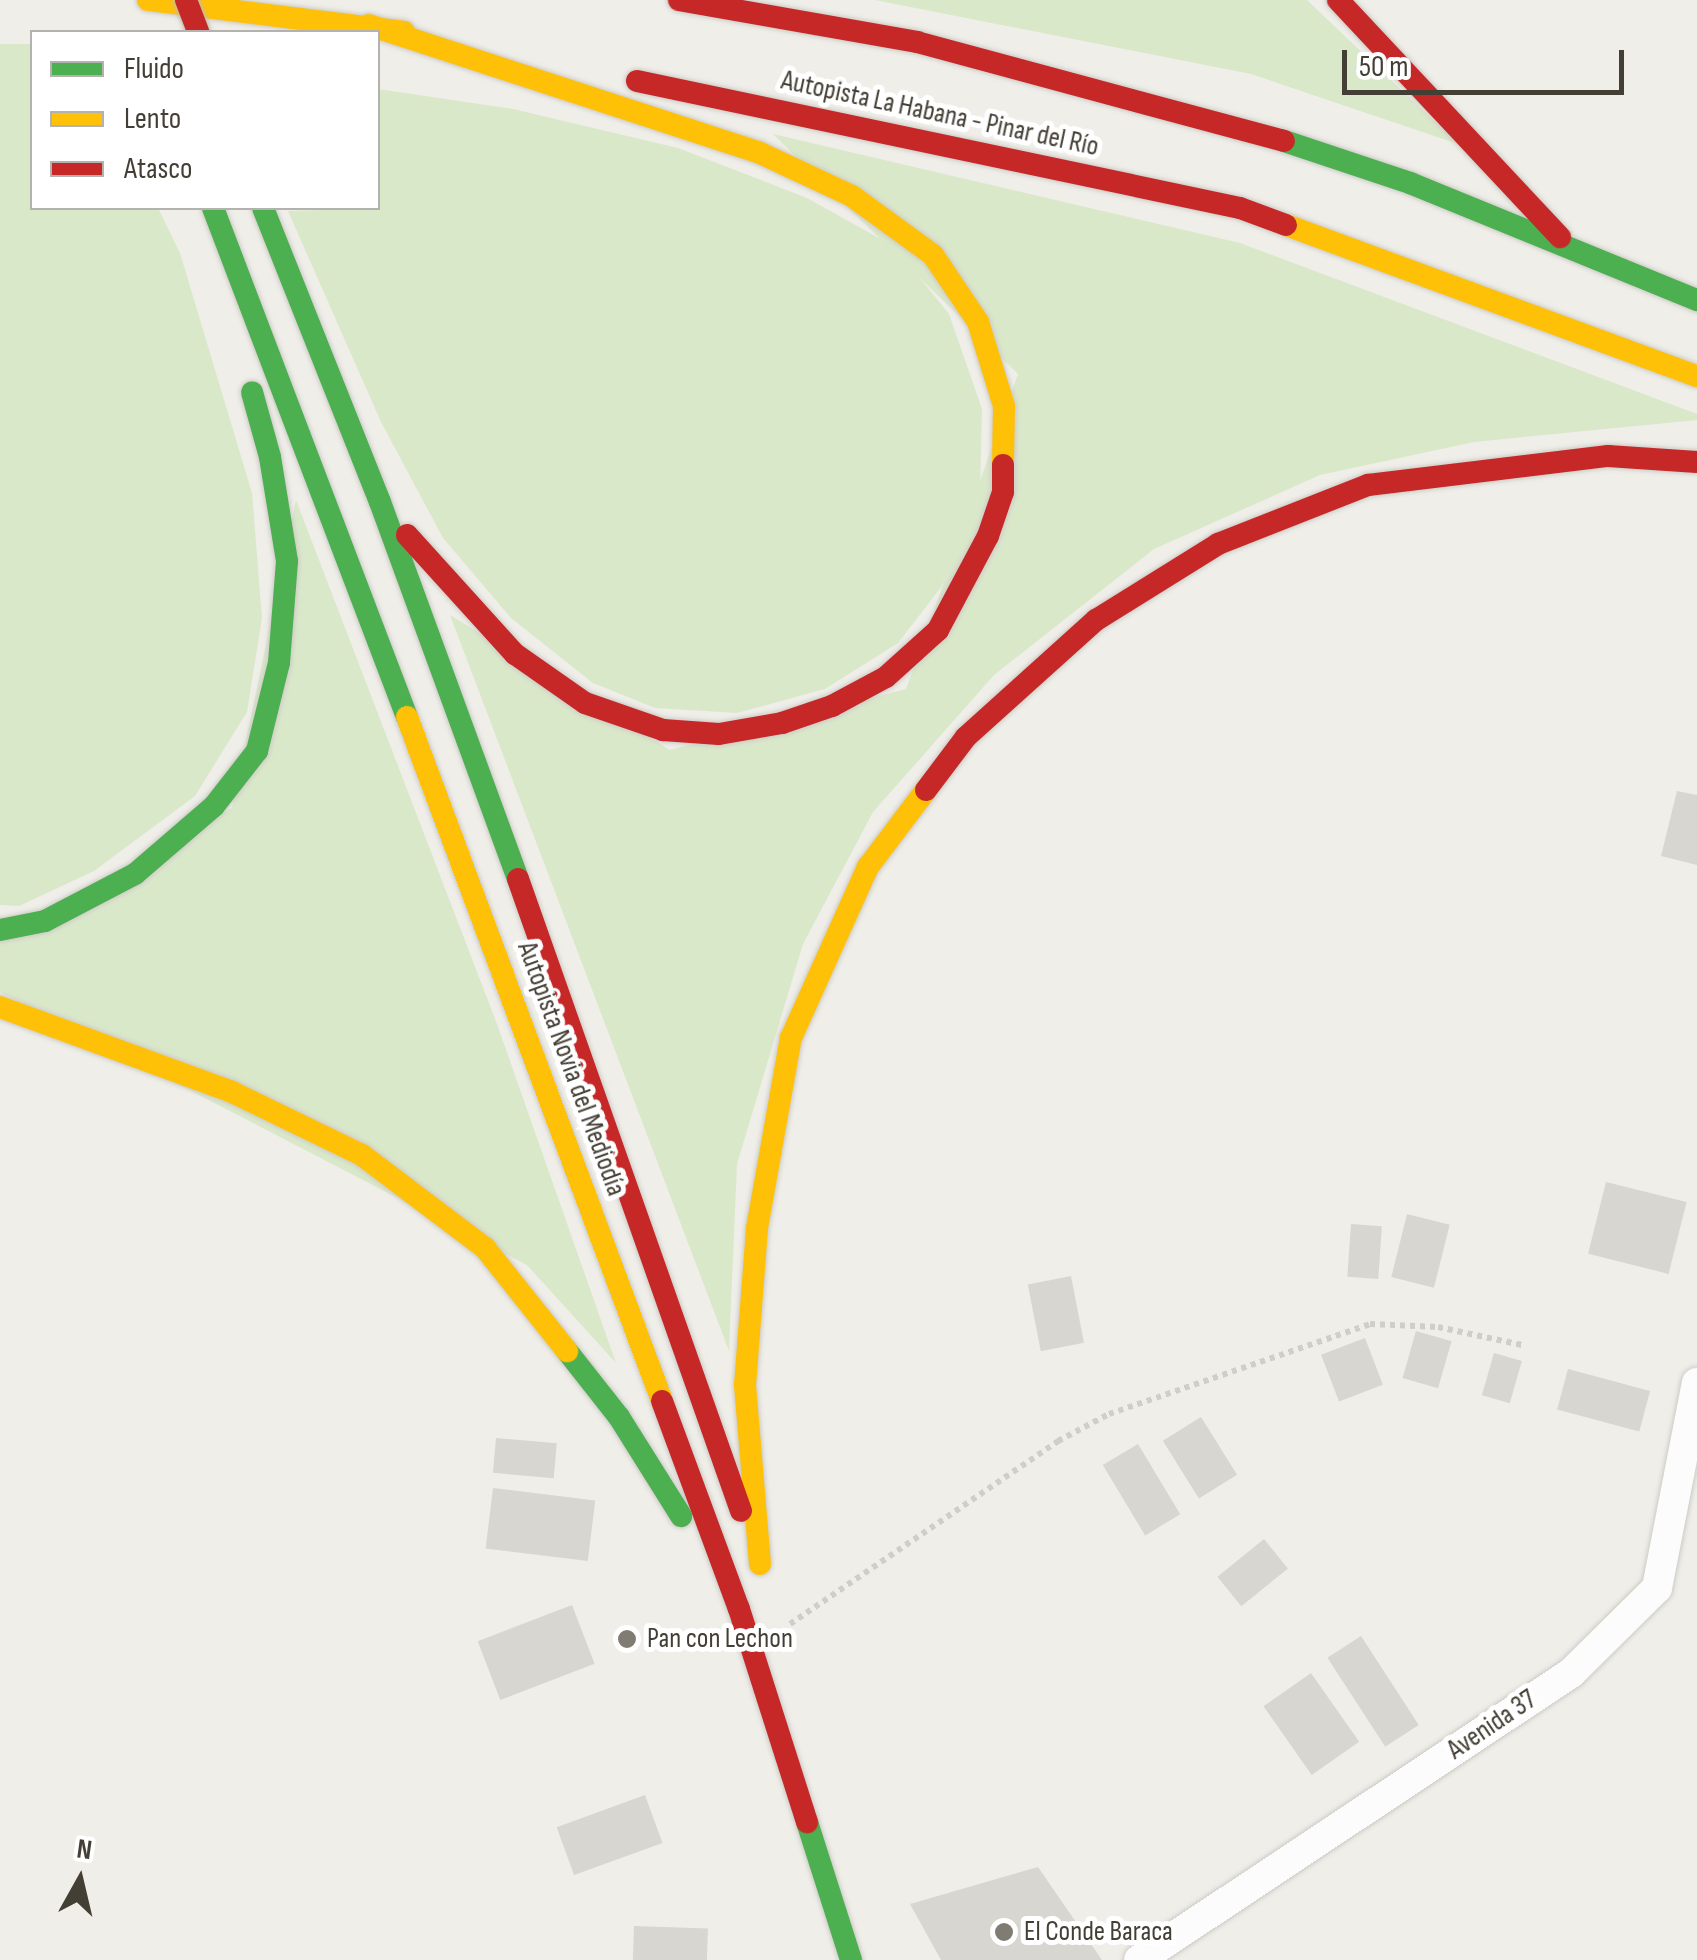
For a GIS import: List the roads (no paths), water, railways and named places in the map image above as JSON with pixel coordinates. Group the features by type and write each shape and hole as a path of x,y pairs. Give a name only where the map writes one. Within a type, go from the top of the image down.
{"highway":[{"path":"186,0 197,30"},
{"name":"Autopista La Habana - Pinar del Río","path":"679,0 917,42 1238,125 1410,183 1697,300"},
{"path":"1338,0 1571,249"},
{"path":"144,5 369,25 582,70"},
{"path":"369,25 758,152 852,196 933,255 978,322 1004,406 1002,492 988,536 938,630 886,677 832,706 782,723 719,734 663,730 571,693 515,654 446,583 380,502"},
{"name":"Autopista La Habana - Pinar del Río","path":"621,78 1240,208 1697,376"},
{"path":"0,930 45,921 136,874 214,806 240,778 256,751 280,663 287,560 270,458 203,210"},
{"name":"Autopista Novia del Mediodía","path":"214,210 456,844 739,1608 852,1960"},
{"name":"Autopista Novia del Mediodía","path":"265,210 380,502 781,1630"},
{"path":"760,1564 745,1385 757,1228 791,1038 868,867 966,736 1096,620 1218,544 1368,484 1608,456 1697,462"},
{"path":"0,1007 232,1092 362,1155 485,1248 619,1417 739,1608"}],"street":[{"name":"Avenida 37","path":"1140,1960 1571,1673 1657,1588 1697,1383"}],"place":[{"name":"Pan con Lechon","path":"627,1639"},
{"name":"El Conde Baraca","path":"1004,1932"}]}
